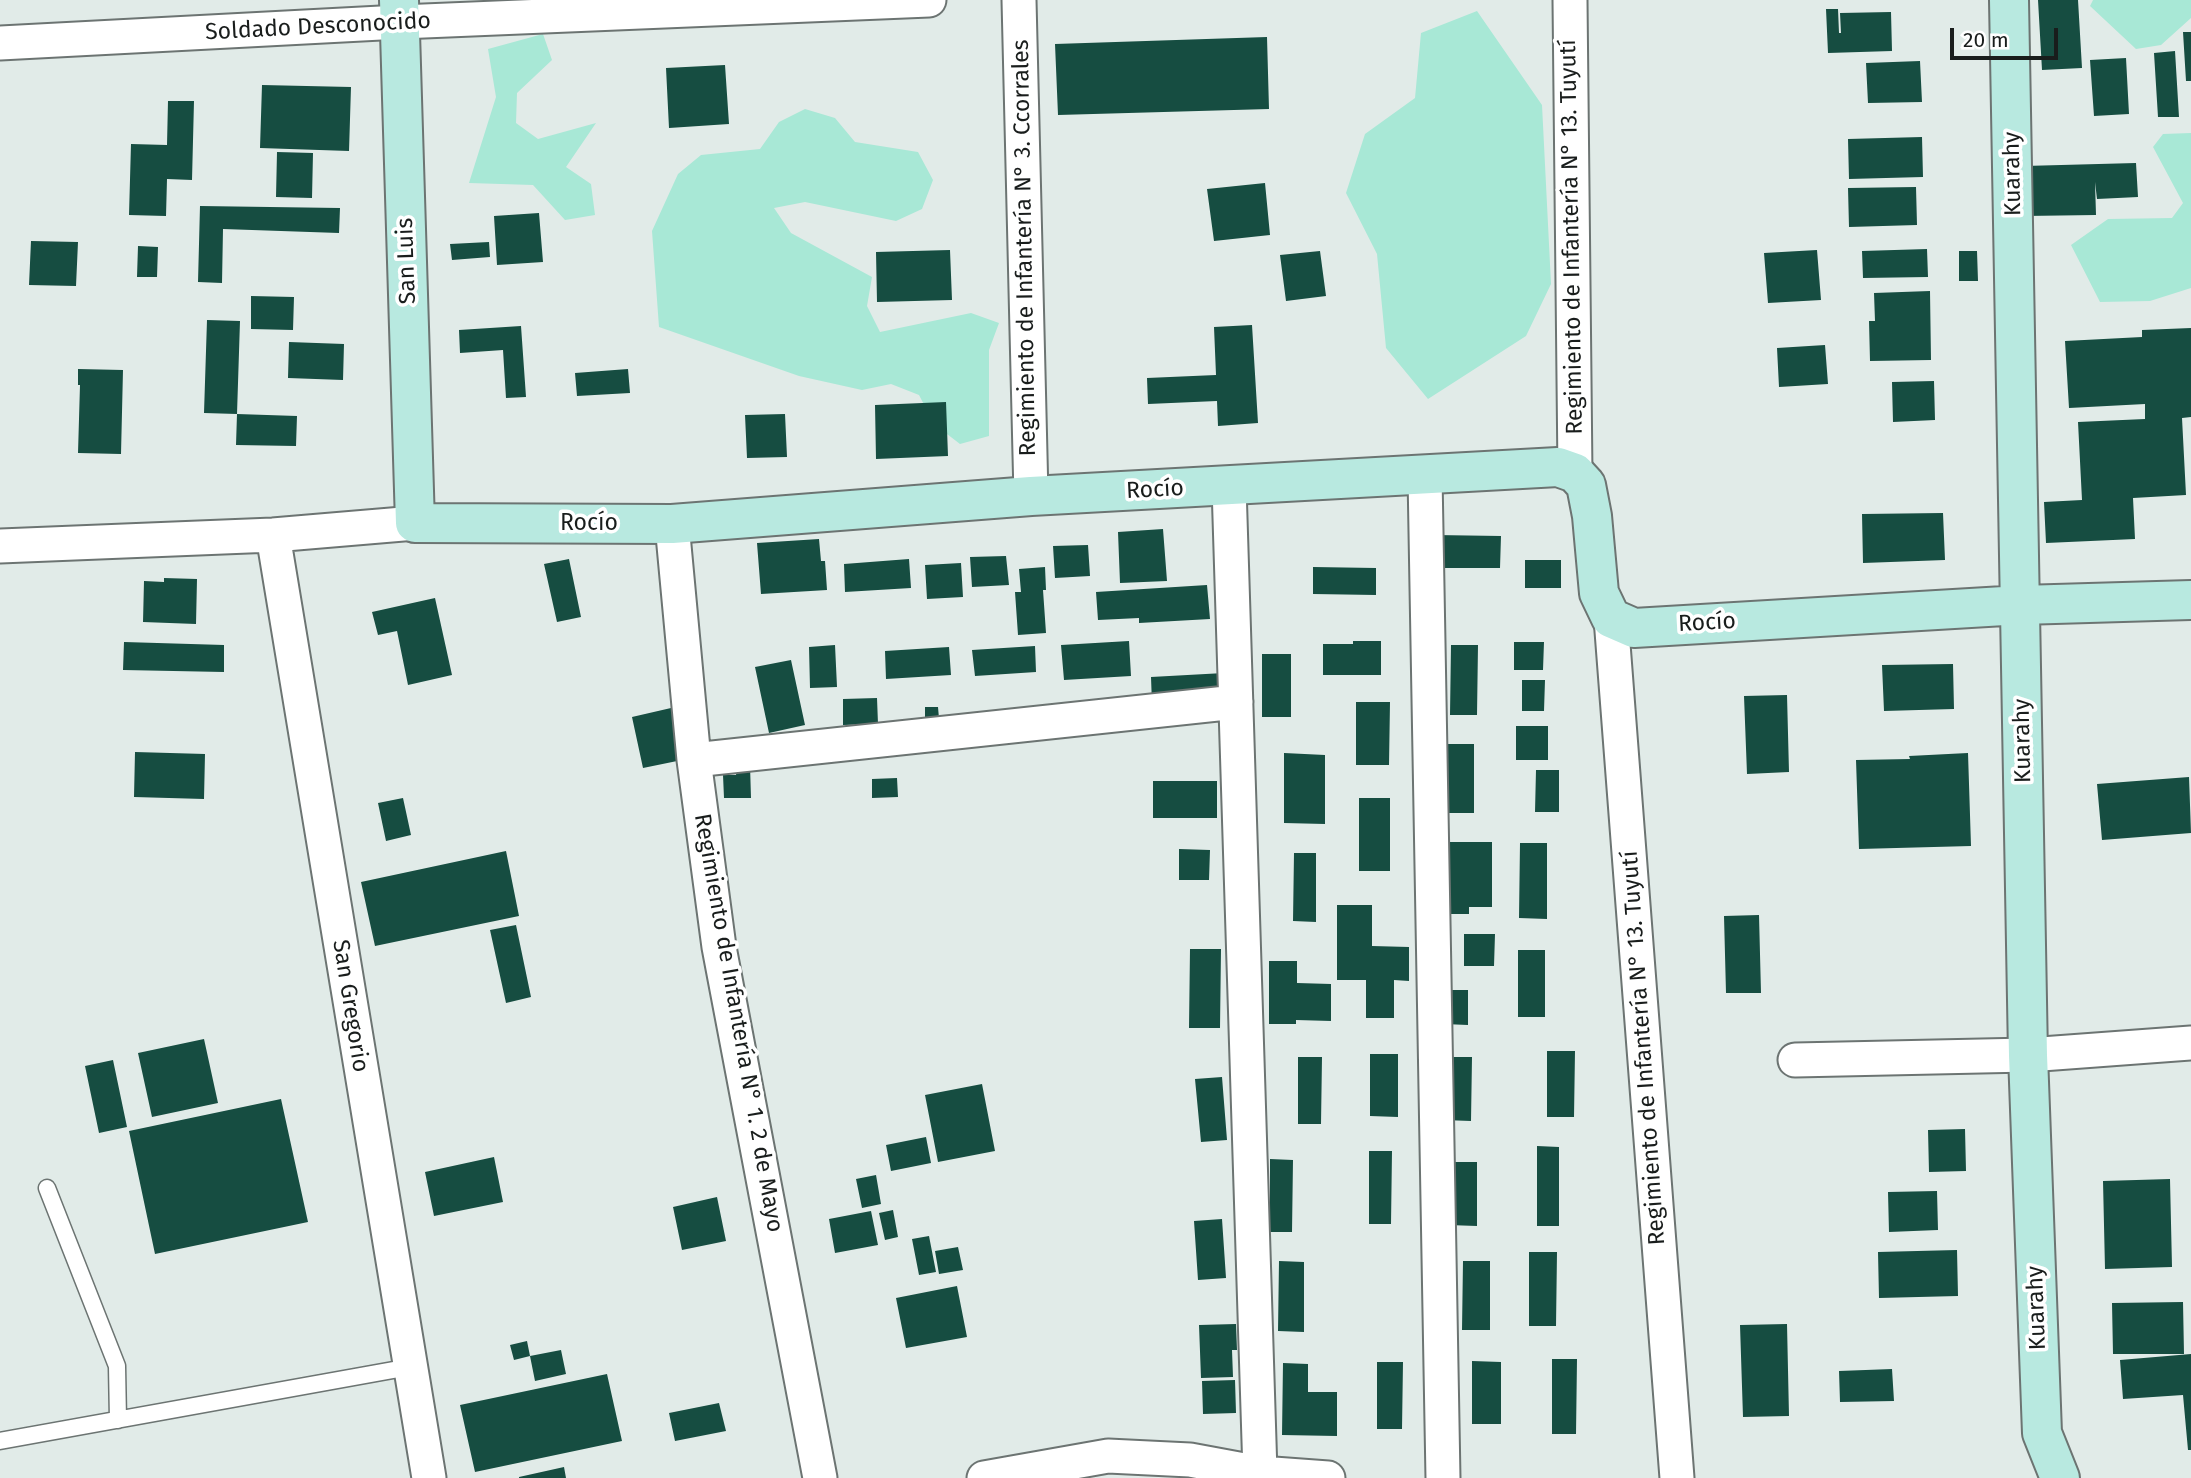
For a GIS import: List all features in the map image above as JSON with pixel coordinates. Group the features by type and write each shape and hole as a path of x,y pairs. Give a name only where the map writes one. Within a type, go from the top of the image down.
{"street":[{"name":"Soldado Desconocido","path":"0,43 399,11 929,0"},
{"name":"Regimiento de Infantería N° 3. Ccorrales","path":"1018,0 1031,496"},
{"name":"Regimiento de Infantería N° 13. Tuyutí","path":"1570,0 1575,473"},
{"name":"Kuarahy","path":"2009,0 2028,1055 2042,1433 2060,1478"},
{"name":"San Luis","path":"399,11 415,523"},
{"name":"Rocío","path":"0,546 273,535 415,523 673,524 1031,496 1558,467 1575,473"},
{"path":"1575,473 1586,485 1592,516 1599,593 1611,618"},
{"path":"1425,476 1443,1478"},
{"path":"1229,486 1260,1473"},
{"name":"Regimiento de Infantería N° 1. 2 de Mayo","path":"673,524 694,760 719,947 820,1478"},
{"name":"San Gregorio","path":"273,535 429,1478"},
{"name":"Rocío","path":"1611,618 1634,628 2021,604 2191,600"},
{"name":"Regimiento de Infantería N° 13. Tuyutí","path":"1611,618 1677,1478"},
{"path":"694,760 1236,702"},
{"path":"1795,1060 2028,1055 2191,1043"},
{"path":"984,1478 1108,1456 1190,1460 1260,1473 1328,1478"}],"lane":[{"path":"47,1188 117,1366 118,1420"},
{"path":"0,1441 410,1367"}],"green space":[{"path":"2093,0 2191,0 2191,18 2161,45 2136,49 2090,6"},
{"path":"1477,11 1542,105 1551,284 1526,336 1428,399 1386,348 1377,254 1346,193 1365,134 1415,98 1421,33"},
{"path":"543,34 552,60 517,93 516,123 538,139 596,123 566,167 591,184 595,215 565,220 533,185 469,183 496,97 488,49"},
{"path":"805,109 835,118 855,142 918,152 933,180 922,209 896,221 805,202 774,208 791,233 872,277 867,306 880,332 971,313 999,323 989,350 989,436 960,444 934,424 919,395 891,384 862,390 799,376 659,327 652,231 678,174 701,155 760,149 779,122"},
{"path":"2191,133 2191,288 2150,301 2100,302 2071,245 2108,219 2172,218 2183,203 2153,147 2163,134"}],"building":[{"path":"2038,0 2078,0 2082,68 2042,70"},
{"path":"1826,9 1838,9 1839,33 1840,13 1891,12 1892,51 1828,53"},
{"path":"2183,32 2191,32 2191,81 2186,81"},
{"path":"1267,37 1269,109 1058,115 1055,44"},
{"path":"2175,51 2179,117 2158,117 2154,53"},
{"path":"2126,58 2129,114 2094,116 2090,60"},
{"path":"1920,61 1922,102 1868,103 1866,63"},
{"path":"725,65 729,124 669,128 666,68"},
{"path":"262,85 351,87 349,151 260,148"},
{"path":"168,101 194,101 192,180 167,179 166,216 129,215 131,144 167,145"},
{"path":"1922,137 1923,177 1849,179 1848,139"},
{"path":"277,152 313,153 312,198 276,197"},
{"path":"2136,163 2138,197 2097,199 2095,182 2096,215 2024,216 2024,166"},
{"path":"1265,183 1270,235 1214,241 1207,189"},
{"path":"1916,187 1917,225 1849,227 1848,188"},
{"path":"200,206 340,208 339,233 223,229 222,283 198,282"},
{"path":"539,213 543,262 497,265 494,216"},
{"path":"31,241 78,242 76,286 29,285"},
{"path":"489,242 490,257 452,260 450,244"},
{"path":"138,246 158,247 157,277 137,277"},
{"path":"1927,249 1928,277 1863,278 1862,251"},
{"path":"950,250 952,300 877,302 876,252"},
{"path":"1817,250 1821,300 1768,303 1764,253"},
{"path":"1320,251 1326,296 1286,301 1280,255"},
{"path":"1959,251 1977,251 1978,281 1959,281"},
{"path":"1930,291 1931,360 1870,361 1869,321 1875,321 1874,293"},
{"path":"251,296 294,297 293,330 251,329"},
{"path":"207,320 240,321 237,414 204,413"},
{"path":"1252,325 1258,423 1218,426 1217,401 1148,404 1147,378 1216,375 1214,327"},
{"path":"521,326 526,397 506,398 503,350 460,353 459,330"},
{"path":"2191,328 2191,417 2182,418 2186,495 2133,498 2135,539 2046,543 2044,502 2082,500 2078,422 2145,419 2145,404 2069,408 2065,341 2142,337 2142,330"},
{"path":"289,342 344,344 343,380 288,378"},
{"path":"1825,345 1828,384 1779,387 1777,348"},
{"path":"78,369 123,370 121,454 78,453"},
{"path":"628,369 630,393 577,396 575,373"},
{"path":"1934,381 1935,420 1893,422 1892,382"},
{"path":"946,402 948,456 876,459 875,405"},
{"path":"237,414 297,416 296,446 236,445"},
{"path":"785,414 787,457 747,458 745,415"},
{"path":"1943,513 1945,560 1863,563 1862,514"},
{"path":"1163,529 1167,581 1120,583 1118,532"},
{"path":"1435,535 1501,536 1500,568 1434,568"},
{"path":"819,539 821,561 825,561 827,590 761,594 757,543"},
{"path":"1088,545 1090,576 1055,578 1053,546"},
{"path":"1006,556 1009,585 972,587 970,557"},
{"path":"569,559 581,617 557,622 544,564"},
{"path":"909,559 911,588 845,592 844,564"},
{"path":"1525,560 1561,560 1561,588 1525,588"},
{"path":"961,563 963,597 927,599 925,565"},
{"path":"1045,567 1046,590 1043,590 1046,633 1018,635 1015,592 1021,592 1019,569"},
{"path":"1313,567 1376,568 1376,595 1313,594"},
{"path":"164,578 197,579 196,624 143,622 144,581 164,582"},
{"path":"1207,585 1210,619 1139,623 1139,618 1098,620 1096,592"},
{"path":"435,598 452,675 408,685 397,631 378,635 372,612"},
{"path":"1129,641 1131,676 1064,680 1061,645"},
{"path":"1353,641 1381,641 1381,675 1323,675 1323,644 1353,644"},
{"path":"124,642 224,645 224,672 123,670"},
{"path":"1514,642 1544,642 1543,670 1514,670"},
{"path":"835,645 837,687 810,688 809,647"},
{"path":"1451,645 1478,645 1477,715 1450,715"},
{"path":"1035,646 1036,672 975,676 972,650"},
{"path":"949,647 951,675 886,679 885,651"},
{"path":"1262,654 1291,654 1291,717 1262,717"},
{"path":"791,660 805,725 769,733 755,667"},
{"path":"1953,664 1954,709 1884,711 1882,665"},
{"path":"1224,673 1225,700 1152,704 1151,677"},
{"path":"1522,680 1545,680 1544,711 1522,711"},
{"path":"1787,695 1789,772 1747,774 1744,696"},
{"path":"877,698 878,724 843,725 843,699"},
{"path":"1356,702 1390,702 1389,765 1356,765"},
{"path":"925,707 938,707 940,730 925,731"},
{"path":"671,708 682,760 643,768 632,717"},
{"path":"1516,726 1548,726 1548,760 1516,760"},
{"path":"1446,744 1474,744 1474,813 1446,813"},
{"path":"135,752 205,754 204,799 134,797"},
{"path":"1284,753 1325,755 1325,824 1284,823"},
{"path":"1968,753 1971,846 1859,849 1856,760 1910,759 1909,756"},
{"path":"750,765 751,798 724,798 723,775 736,775 737,766"},
{"path":"1536,770 1559,770 1559,812 1535,812"},
{"path":"2189,777 2191,833 2102,840 2097,784"},
{"path":"897,778 898,797 872,798 872,779"},
{"path":"1153,781 1217,781 1217,818 1153,818"},
{"path":"403,798 411,835 386,841 378,803"},
{"path":"1359,798 1390,798 1390,871 1359,871"},
{"path":"1447,842 1492,842 1492,907 1469,907 1469,914 1447,914"},
{"path":"1520,843 1547,843 1547,919 1519,918"},
{"path":"1179,849 1210,850 1209,880 1179,880"},
{"path":"506,851 519,916 375,946 361,882"},
{"path":"1294,853 1316,853 1316,922 1293,921"},
{"path":"1337,905 1372,905 1372,946 1409,947 1409,981 1394,980 1394,1018 1366,1018 1366,980 1337,980"},
{"path":"1759,915 1761,993 1726,993 1724,916"},
{"path":"516,925 531,997 506,1003 490,930"},
{"path":"1464,934 1495,934 1494,966 1464,966"},
{"path":"1190,949 1221,949 1220,1028 1189,1028"},
{"path":"1518,950 1545,950 1545,1017 1518,1017"},
{"path":"1269,961 1297,961 1297,983 1331,984 1331,1021 1296,1020 1296,1024 1269,1024"},
{"path":"1445,990 1468,990 1468,1025 1444,1024"},
{"path":"204,1039 218,1103 152,1117 138,1053"},
{"path":"1547,1051 1575,1051 1574,1117 1547,1117"},
{"path":"1370,1054 1398,1054 1398,1117 1370,1116"},
{"path":"1298,1057 1322,1057 1321,1124 1298,1124"},
{"path":"1443,1057 1472,1057 1471,1121 1443,1120"},
{"path":"113,1060 127,1127 99,1133 85,1066"},
{"path":"1222,1077 1227,1140 1201,1142 1195,1079"},
{"path":"982,1084 995,1151 938,1162 925,1095"},
{"path":"281,1099 308,1222 155,1254 129,1131"},
{"path":"1965,1129 1966,1171 1929,1172 1928,1130"},
{"path":"926,1137 931,1163 891,1171 886,1145"},
{"path":"1537,1146 1559,1147 1559,1226 1537,1226"},
{"path":"1369,1151 1392,1151 1391,1224 1369,1224"},
{"path":"494,1157 503,1202 434,1216 425,1172"},
{"path":"1270,1159 1293,1160 1292,1232 1270,1232"},
{"path":"1449,1162 1477,1162 1477,1226 1448,1225"},
{"path":"876,1175 881,1204 862,1208 856,1179"},
{"path":"2170,1179 2172,1267 2105,1269 2103,1181"},
{"path":"1937,1191 1938,1230 1889,1232 1888,1192"},
{"path":"717,1197 726,1241 682,1250 673,1207"},
{"path":"893,1210 898,1237 885,1240 879,1213"},
{"path":"871,1211 878,1245 835,1253 829,1219"},
{"path":"1222,1219 1226,1278 1198,1280 1194,1221"},
{"path":"929,1236 936,1272 919,1275 912,1239"},
{"path":"958,1247 963,1270 939,1274 935,1251"},
{"path":"1957,1250 1958,1296 1879,1298 1878,1252"},
{"path":"1529,1252 1557,1252 1556,1326 1529,1326"},
{"path":"1279,1261 1304,1262 1304,1332 1278,1331"},
{"path":"1463,1261 1490,1261 1490,1330 1462,1330"},
{"path":"957,1286 967,1337 906,1348 896,1298"},
{"path":"2183,1302 2184,1354 2113,1354 2112,1303"},
{"path":"1236,1324 1237,1350 1232,1350 1233,1377 1201,1378 1199,1325"},
{"path":"1787,1324 1789,1416 1743,1417 1740,1325"},
{"path":"527,1341 530,1356 514,1360 510,1345"},
{"path":"561,1350 566,1374 535,1381 530,1356"},
{"path":"2191,1354 2191,1450 2188,1450 2183,1395 2123,1399 2120,1360"},
{"path":"1552,1359 1577,1359 1576,1434 1552,1434"},
{"path":"1472,1361 1501,1362 1501,1424 1472,1424"},
{"path":"1377,1362 1403,1362 1402,1429 1377,1429"},
{"path":"1283,1363 1308,1364 1308,1392 1337,1392 1337,1436 1282,1435"},
{"path":"1892,1369 1894,1401 1840,1402 1839,1371"},
{"path":"607,1374 622,1441 475,1472 460,1405"},
{"path":"1235,1380 1236,1413 1203,1414 1202,1381"},
{"path":"719,1403 726,1431 675,1441 669,1413"},
{"path":"564,1467 566,1478 519,1478 519,1477"}]}
